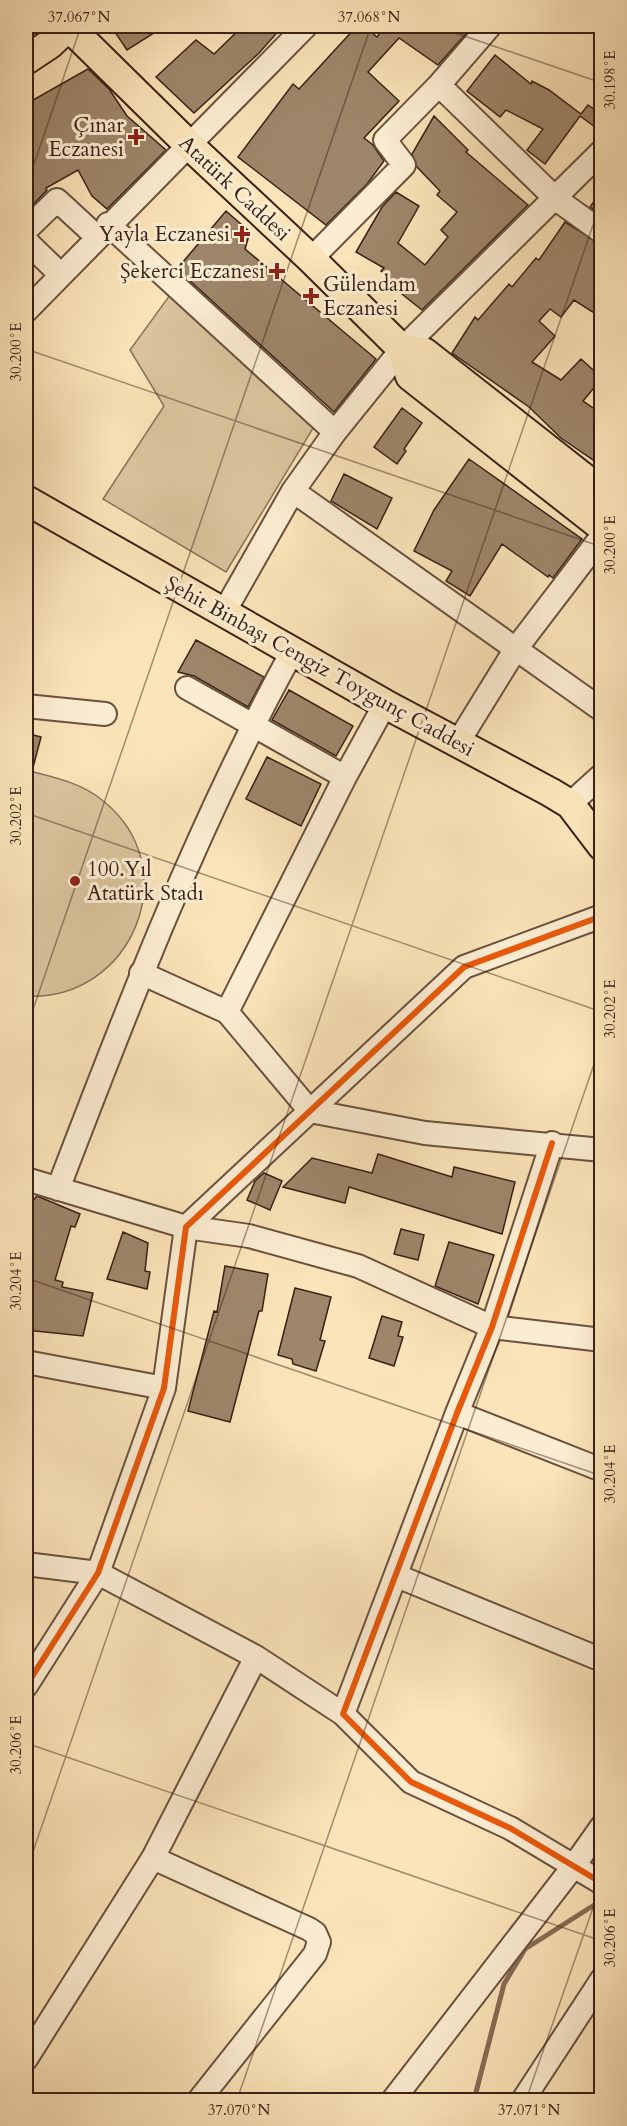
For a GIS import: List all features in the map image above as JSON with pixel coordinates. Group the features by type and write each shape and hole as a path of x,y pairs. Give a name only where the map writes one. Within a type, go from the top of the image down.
{"main road":[{"name":"Atatürk Caddesi","path":"69,26 189,145 311,259 402,349"},
{"path":"26,60 50,44 69,26"},
{"path":"602,492 424,352 402,349 410,376 602,527"},
{"name":"Şehit Binbaşı Cengiz Toygunç Caddesi","path":"26,500 223,614 570,804 602,846"}],"street":[{"path":"26,311 102,230 306,26"},
{"path":"311,259 404,165 385,140 439,85 490,26"},
{"path":"439,85 556,199 602,232"},
{"path":"223,614 293,491 335,432 402,349 556,199 602,150"},
{"path":"26,230 57,200 102,230 335,432"},
{"path":"26,241 60,274"},
{"path":"293,491 602,710"},
{"path":"457,744 515,650 602,536"},
{"path":"26,1200 53,1187 141,973 252,724 292,652"},
{"path":"187,688 345,777"},
{"path":"227,1012 345,777 385,704"},
{"path":"26,706 105,714"},
{"path":"570,804 602,775"},
{"path":"26,1686 98,1573 164,1388 186,1227 464,967 602,916"},
{"path":"141,973 227,1012 310,1111 425,1133 552,1143 602,1150"},
{"path":"343,1714 397,1576 456,1413 492,1327 552,1143"},
{"path":"26,1179 186,1227 249,1236 358,1266 492,1327 602,1340"},
{"path":"26,1362 164,1388"},
{"path":"456,1413 602,1470"},
{"path":"26,1564 98,1573 256,1657 343,1714 411,1782 510,1828 598,1881"},
{"path":"397,1576 602,1660"},
{"path":"26,2059 153,1858 256,1657"},
{"path":"393,2100 573,1867 602,1826"},
{"path":"153,1858 309,1929 315,1933 319,1942 315,1954 199,2100"},
{"path":"523,2100 602,1979"}],"shaded area":[{"path":"170,295 315,425 226,572 103,499 164,406 130,350"},
{"name":"100.Yıl Atatürk Stadı","path":"26,770 75,784 102,800 128,828 141,860 144,893 136,925 119,954 95,977 63,992 26,996"}],"building":[{"path":"26,26 46,26 30,37 26,32"},
{"path":"111,26 165,26 127,50"},
{"path":"243,26 283,26 259,53 194,113 156,77 196,40 214,54"},
{"path":"357,26 364,26 377,37 384,28 381,26 473,26 438,65 399,38 368,72 399,101 364,138 373,145 384,161 367,184 326,225 238,157 293,84 299,89"},
{"path":"495,55 531,84 532,81 549,90 581,114 588,105 602,115 602,132 580,116 545,164 527,150 543,129 506,110 500,117 467,91"},
{"path":"88,69 109,89 127,116 166,150 107,209 92,196 78,170 46,188 47,190 26,212 26,104"},
{"path":"434,116 468,150 466,152 528,205 422,310 402,294 404,290 381,271 384,268 356,252 382,207 396,192 419,206 398,243 425,265 448,237 441,230 457,212 437,195 440,191 417,167 412,154"},
{"path":"602,190 602,215 590,207"},
{"path":"226,211 250,232 245,249 376,359 334,412 177,269"},
{"path":"565,222 602,245 602,318 574,300 561,317 550,309 539,321 555,336 532,362 561,380 581,359 602,378 583,401 602,414 602,466 561,438 529,407 452,353 475,317 478,320 509,284 512,287 536,258 539,260"},
{"path":"402,408 422,423 404,449 406,451 397,464 374,447"},
{"path":"469,459 582,539 553,578 549,575 548,577 502,544 470,596 446,581 452,571 414,551 434,510"},
{"path":"344,474 392,498 377,529 331,501"},
{"path":"196,640 264,677 248,707 194,676 178,672"},
{"path":"289,690 353,726 336,756 272,720"},
{"path":"26,733 41,737 30,779 26,778"},
{"path":"267,757 321,784 301,826 246,799"},
{"path":"378,1154 452,1177 454,1167 515,1182 502,1234 349,1187 345,1203 283,1187 312,1158 372,1173"},
{"path":"264,1173 282,1181 270,1210 247,1200 255,1181"},
{"path":"37,1196 80,1214 75,1227 71,1226 55,1280 63,1282 62,1287 93,1293 83,1336 26,1330 26,1208"},
{"path":"401,1229 424,1235 418,1260 394,1254"},
{"path":"123,1232 148,1243 145,1271 150,1272 147,1289 107,1279"},
{"path":"449,1242 494,1255 478,1304 435,1286"},
{"path":"225,1266 268,1274 262,1311 259,1311 230,1422 188,1411 214,1311 217,1312"},
{"path":"295,1288 331,1297 320,1340 325,1341 316,1371 293,1364 292,1359 278,1355"},
{"path":"382,1316 402,1322 398,1336 403,1337 394,1366 369,1358"}],"waterway":[{"path":"474,2100 504,1984 525,1949 602,1900"}],"cycle path":[{"path":"26,1686 98,1573 164,1388 186,1227 464,967 602,916"},
{"path":"552,1143 492,1327 343,1714 411,1782 510,1828 602,1883"}],"place":[{"name":"Çınar Eczanesi","path":"136,137"},
{"name":"Yayla Eczanesi","path":"242,234"},
{"name":"Şekerci Eczanesi","path":"277,271"},
{"name":"Gülendam Eczanesi","path":"311,296"},
{"name":"100.Yıl Atatürk Stadı","path":"75,881"}]}
